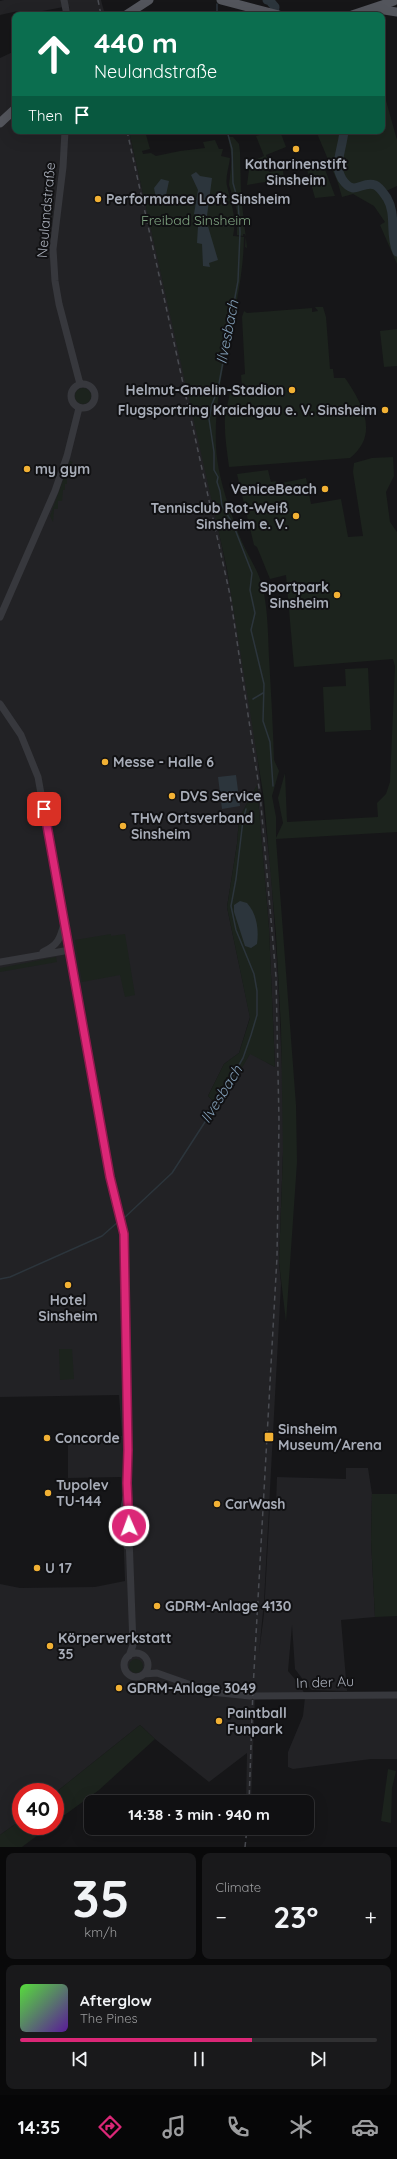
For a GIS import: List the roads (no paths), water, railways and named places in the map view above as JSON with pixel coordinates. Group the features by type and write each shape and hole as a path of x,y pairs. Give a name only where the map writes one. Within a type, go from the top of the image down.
{"main road":[{"path":"131,12 149,0"},
{"path":"221,0 267,12"},
{"path":"362,12 395,2"},
{"path":"375,8 397,12"},
{"path":"0,123 12,113"}],"street":[{"path":"64,0 66,12"},
{"name":"Neulandstraße","path":"65,134 63,168 52,249 58,296 80,384"},
{"path":"80,384 87,385 92,388 95,398 89,407 79,408 73,403 71,396 72,390 80,384"},
{"path":"0,617 55,491 67,456 79,408"},
{"path":"0,704 21,735 35,764 113,1188 124,1234 127,1493 133,1645 124,1664 128,1674 138,1677 144,1674 147,1662 144,1656 138,1654 129,1656"},
{"path":"28,956 54,947 60,939 65,921"},
{"path":"0,962 70,950"},
{"path":"133,1645 138,1654"},
{"name":"In der Au","path":"147,1662 175,1680"},
{"name":"In der Au","path":"144,1674 154,1672 211,1692 252,1696 397,1695"}],"waterway":[{"path":"267,0 270,1 275,7 274,12"},
{"name":"Ilvesbach","path":"217,4 217,12"},
{"name":"Ilvesbach","path":"228,134 232,149 233,183 238,201 240,232 238,281 218,389 212,404 209,419 214,452 214,470 218,477 217,482 222,506 233,524 252,573 250,590 255,613 251,630 264,684 263,721 270,742 273,786"},
{"path":"343,134 338,163 338,168 342,179 347,185 354,188 370,184 375,185 387,198 392,211 393,238 397,252"},
{"path":"393,217 397,223"},
{"path":"253,699 263,693"},
{"name":"Ilvesbach","path":"123,1219 172,1173 214,1108 243,1058 251,1035 257,1015 257,991 254,974 236,930 231,906 236,879 243,820 246,809"},
{"name":"Ilvesbach","path":"0,1279 10,1277 102,1236 118,1222"}],"railway":[{"path":"98,0 100,12"},
{"path":"128,134 230,595 260,794 276,977 279,1121 277,1257 253,1689 249,1795"},
{"path":"245,1847 246,1835"}],"place":[{"name":"Katharinenstift Sinsheim","path":"296,149"},
{"name":"Performance Loft Sinsheim","path":"98,199"},
{"name":"Helmut-Gmelin-Stadion","path":"292,390"},
{"name":"Flugsportring Kraichgau e. V. Sinsheim","path":"385,410"},
{"name":"my gym","path":"27,469"},
{"name":"VeniceBeach","path":"325,489"},
{"name":"Tennisclub Rot-Weiß Sinsheim e. V.","path":"296,516"},
{"name":"Sportpark Sinsheim","path":"337,595"},
{"name":"Messe - Halle 6","path":"105,762"},
{"name":"DVS Service","path":"172,796"},
{"name":"THW Ortsverband Sinsheim","path":"123,826"},
{"name":"Hotel Sinsheim","path":"68,1285"},
{"name":"Sinsheim Museum/Arena","path":"269,1437"},
{"name":"Concorde","path":"47,1438"},
{"name":"Tupolev TU-144","path":"48,1493"},
{"name":"CarWash","path":"217,1504"},
{"name":"U 17","path":"37,1568"},
{"name":"GDRM-Anlage 4130","path":"157,1606"},
{"name":"Körperwerkstatt 35","path":"50,1646"},
{"name":"GDRM-Anlage 3049","path":"119,1688"},
{"name":"Paintball Funpark","path":"219,1721"}],"park label":[{"name":"Freibad Sinsheim","path":"196,220"}]}
